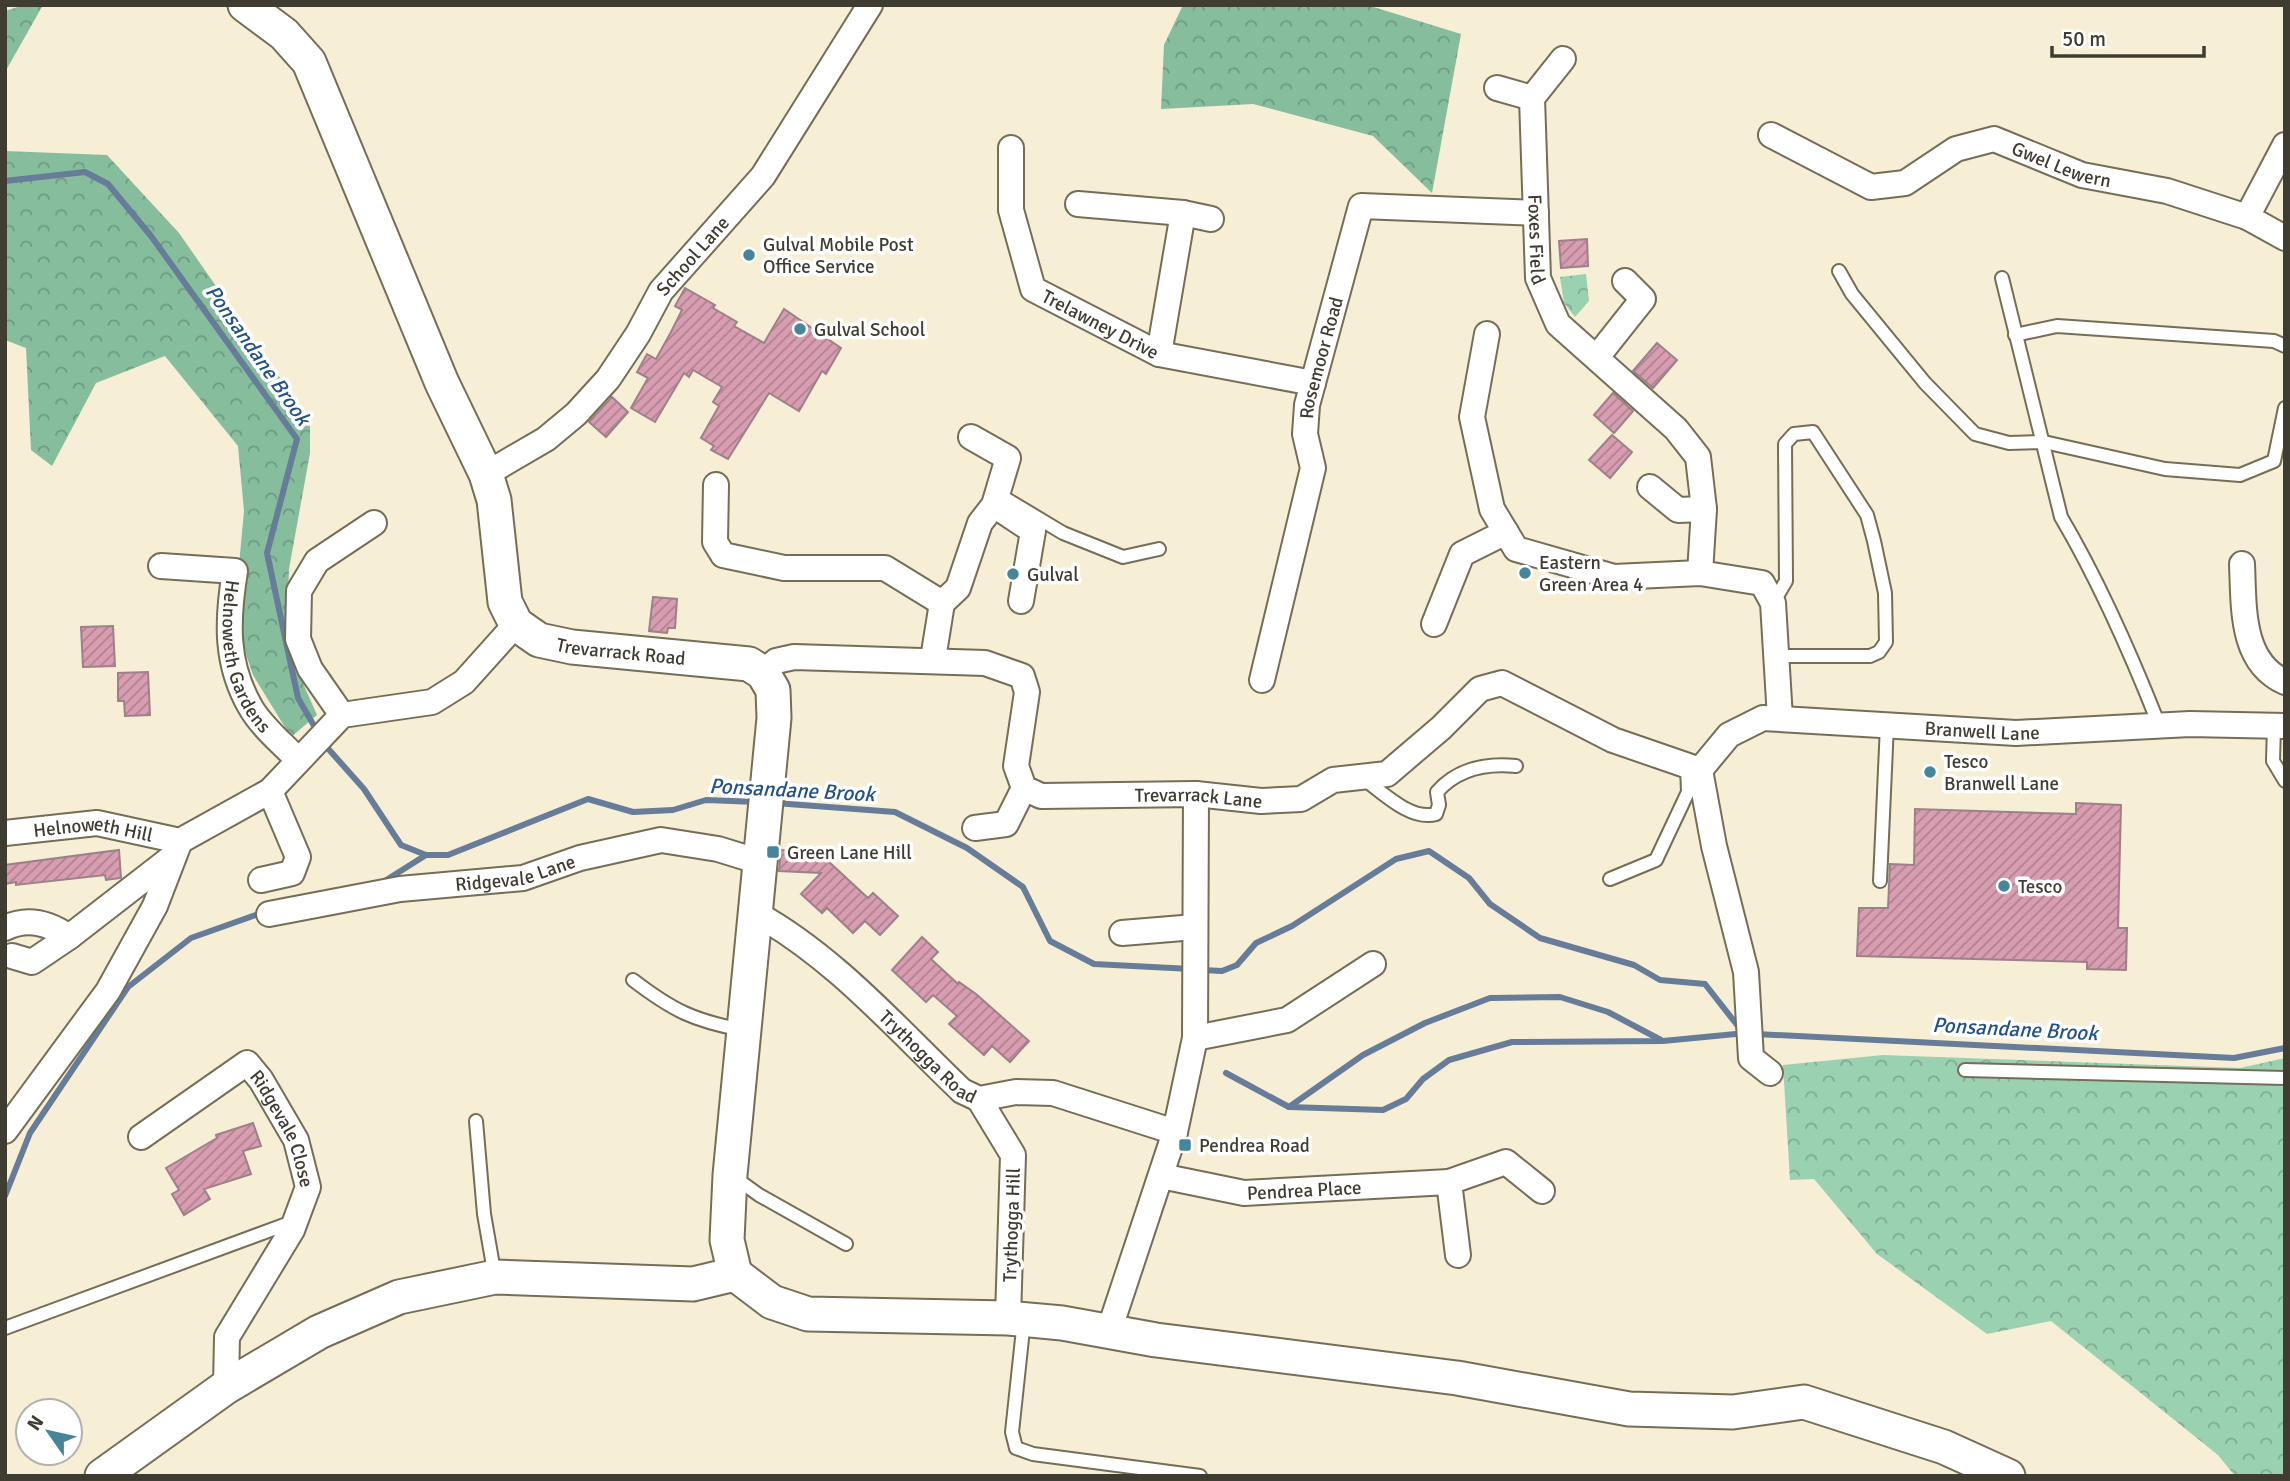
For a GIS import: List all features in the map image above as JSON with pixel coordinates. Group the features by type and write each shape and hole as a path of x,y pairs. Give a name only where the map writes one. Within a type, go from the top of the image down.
{"main road":[{"path":"245,5 284,34 309,62 442,383 486,474 494,500 505,601 516,624"},
{"name":"Trevarrack Road","path":"516,624 539,640 572,647 750,664 763,673"},
{"path":"763,673 773,690 769,777 753,912 730,1175 727,1240 735,1274 772,1302 808,1314 1016,1319 1457,1378 1629,1409 1732,1412 1804,1402 1944,1447 2008,1476"},
{"path":"102,1476 226,1387 319,1332 400,1297 495,1277 693,1284 735,1274"}],"street":[{"name":"School Lane","path":"486,474 546,439 576,414 608,379 638,334 661,291 763,176 870,5"},
{"path":"1497,88 1532,98 1563,59"},
{"name":"Foxes Field","path":"1532,98 1538,278 1558,324 1676,429 1698,457 1704,509 1700,573"},
{"name":"Gwel Lewern","path":"1772,135 1871,187 1905,183 1956,149 1994,139 2082,175 2166,191 2247,217 2285,238"},
{"path":"2247,217 2285,145"},
{"name":"Trelawney Drive","path":"1011,148 1011,210 1033,289 1159,354 1312,383"},
{"path":"1078,204 1183,213 1211,219"},
{"name":"Rosemoor Road","path":"1262,680 1313,468 1305,434 1312,383 1361,206 1536,213"},
{"path":"1159,354 1183,213"},
{"path":"1597,358 1643,299 1625,281"},
{"path":"1487,334 1472,417 1492,509 1516,549 1614,577 1700,573 1762,583 1773,603 1780,718"},
{"path":"933,659 942,603 958,588 979,523 995,499 1008,458 971,437"},
{"path":"716,485 715,542 723,555 785,568 885,568 942,603"},
{"path":"1650,487 1678,510 1704,509"},
{"path":"995,499 1033,531 1021,601"},
{"path":"339,718 310,669 298,639 299,591 317,561 374,523"},
{"path":"1434,624 1462,554 1506,532"},
{"path":"2242,564 2245,624 2256,660 2285,682"},
{"name":"Helnoweth Gardens","path":"161,566 235,571 228,615 231,662 252,709 305,753"},
{"path":"12,956 32,962 69,937 176,850 270,792 339,718 432,702 464,682 516,624"},
{"path":"763,673 776,662 794,657 933,659 985,663 1022,676 1027,692 1016,766 1024,788 1006,824 975,828"},
{"name":"Trevarrack Lane","path":"1024,788 1041,796 1196,794 1261,801 1301,799 1333,779 1387,774 1480,690 1502,684 1613,740 1693,768"},
{"name":"Branwell Lane","path":"1693,768 1729,735 1763,718 2015,733 2158,725 2279,726"},
{"path":"1693,768 1744,961 1751,1058 1770,1073"},
{"path":"261,880 292,873 298,857 270,792"},
{"path":"1109,1331 1175,1132 1195,1038 1196,794"},
{"name":"Helnoweth Hill","path":"5,833 97,824 176,850"},
{"name":"Ridgevale Lane","path":"269,914 400,889 523,878 580,858 662,840 718,849 760,862"},
{"path":"5,1131 108,991 155,906 176,850"},
{"name":"Trythogga Road","path":"753,912 785,931 845,980 962,1091 979,1099 1016,1093 1053,1093 1175,1132"},
{"path":"5,928 20,921 44,924 69,937"},
{"path":"1122,933 1195,926"},
{"path":"1195,1038 1287,1020 1373,964"},
{"name":"Ridgevale Close","path":"141,1136 247,1063 261,1080 296,1140 309,1187 295,1221 226,1336 226,1387"},
{"name":"Trythogga Hill","path":"979,1099 1013,1155 1016,1319"},
{"name":"Pendrea Place","path":"1161,1177 1244,1193 1449,1182 1506,1162 1542,1191"},
{"path":"1449,1182 1458,1255"}],"lane":[{"path":"1839,271 1852,294 1917,373 1975,434 2009,443 2044,442 2165,469 2239,475 2274,461 2285,408"},
{"path":"2002,278 2061,517 2082,552 2135,663 2158,725"},
{"path":"2015,335 2056,326 2274,341 2285,346"},
{"path":"1773,603 1786,581 1785,444 1794,434 1813,432 1867,515 1885,593 1886,642 1879,652 1870,656 1776,656"},
{"path":"995,499 1063,533 1123,557 1159,549"},
{"path":"1880,881 1887,725"},
{"path":"2279,726 2273,761 2285,781"},
{"path":"1358,775 1416,814 1428,816 1436,814 1439,805 1437,792 1446,783 1483,765 1517,766"},
{"path":"1610,879 1656,860 1689,792 1693,768"},
{"path":"633,980 669,1007 708,1023 743,1030"},
{"path":"1965,1070 2285,1078"},
{"path":"476,1121 484,1214 495,1277"},
{"path":"730,1175 759,1195 846,1244"},
{"path":"5,1328 295,1221"},
{"path":"1016,1319 1013,1432 1016,1448 1033,1454 1200,1476"}],"green space":[{"path":"24,5 43,5 5,72 5,11"},
{"path":"1183,5 1367,5 1461,34 1432,193 1373,136 1253,104 1161,109 1164,45"},
{"path":"5,151 107,155 179,233 310,421 310,453 289,569 288,598 298,672 317,715 291,737 253,675 234,619 244,511 238,446 165,356 96,383 52,466 31,450 26,348 5,340"},
{"path":"1586,274 1589,301 1575,317 1564,303 1560,277"},
{"path":"1883,1055 2240,1068 2285,1058 2285,1476 2235,1476 2218,1455 2051,1321 1987,1334 1877,1254 1814,1179 1790,1180 1783,1065"}],"building":[{"path":"1587,239 1588,266 1561,268 1559,241"},
{"path":"685,288 715,305 713,308 737,322 734,326 764,343 784,309 841,348 826,374 822,371 799,411 769,393 728,459 711,450 714,446 701,438 719,406 713,402 722,387 693,370 689,377 684,373 655,422 631,408 648,378 637,372 647,354 656,359 682,310 675,306"},
{"path":"1657,343 1677,360 1653,388 1633,371"},
{"path":"1613,393 1633,411 1614,433 1594,415"},
{"path":"612,397 628,412 606,437 589,422"},
{"path":"1612,435 1632,452 1610,478 1589,460"},
{"path":"653,597 677,599 675,628 668,628 667,633 649,631"},
{"path":"113,626 115,666 83,667 81,627"},
{"path":"148,672 150,715 125,716 124,701 118,701 118,673"},
{"name":"Tesco","path":"2076,803 2121,805 2118,928 2127,928 2126,970 2087,969 2087,962 1857,956 1859,908 1888,908 1890,864 1914,865 1915,809 2076,814"},
{"path":"814,848 868,898 873,893 898,916 880,935 865,921 853,933 827,908 822,913 801,894 821,873 779,871 781,850 811,851"},
{"path":"119,850 121,878 106,880 105,875 5,884 5,865"},
{"path":"922,937 938,952 931,959 1029,1041 1010,1062 992,1046 984,1055 949,1024 957,1016 933,995 926,1002 892,970"},
{"path":"253,1123 261,1146 243,1151 251,1174 204,1189 210,1199 184,1215 172,1194 179,1190 166,1168 217,1138 216,1135"}],"waterway":[{"name":"Ponsandane Brook","path":"5,181 85,172 108,184 151,236 297,439 267,553 298,698 317,731"},
{"name":"Ponsandane Brook","path":"324,744 364,789 401,845 426,855 448,855 588,799 633,812 673,810 706,800 757,802"},
{"name":"Ponsandane Brook","path":"775,803 895,812 967,848 1023,887 1050,941 1094,964 1191,969"},
{"name":"Ponsandane Brook","path":"1202,970 1222,971 1237,965 1256,943 1292,926 1396,859 1429,851 1469,878 1490,904 1540,938 1634,965 1660,980 1705,984 1741,1030"},
{"path":"380,884 426,855"},
{"path":"5,1196 30,1133 128,987 191,938 264,912"},
{"name":"Ponsandane Brook","path":"1226,1073 1289,1107 1363,1055 1425,1023 1490,998 1560,997 1608,1012 1661,1040"},
{"name":"Ponsandane Brook","path":"1289,1107 1383,1110 1406,1099 1423,1079 1449,1060 1512,1042 1663,1041 1746,1033"},
{"name":"Ponsandane Brook","path":"1756,1034 2234,1058 2285,1048"}],"place":[{"name":"Gulval Mobile Post Office Service","path":"749,255"},
{"name":"Gulval School","path":"800,329"},
{"name":"Eastern Green Area 4","path":"1525,573"},
{"name":"Gulval","path":"1013,574"},
{"name":"Tesco Branwell Lane","path":"1930,772"},
{"name":"Green Lane Hill","path":"773,852"},
{"name":"Tesco","path":"2004,886"},
{"name":"Pendrea Road","path":"1185,1145"}]}
